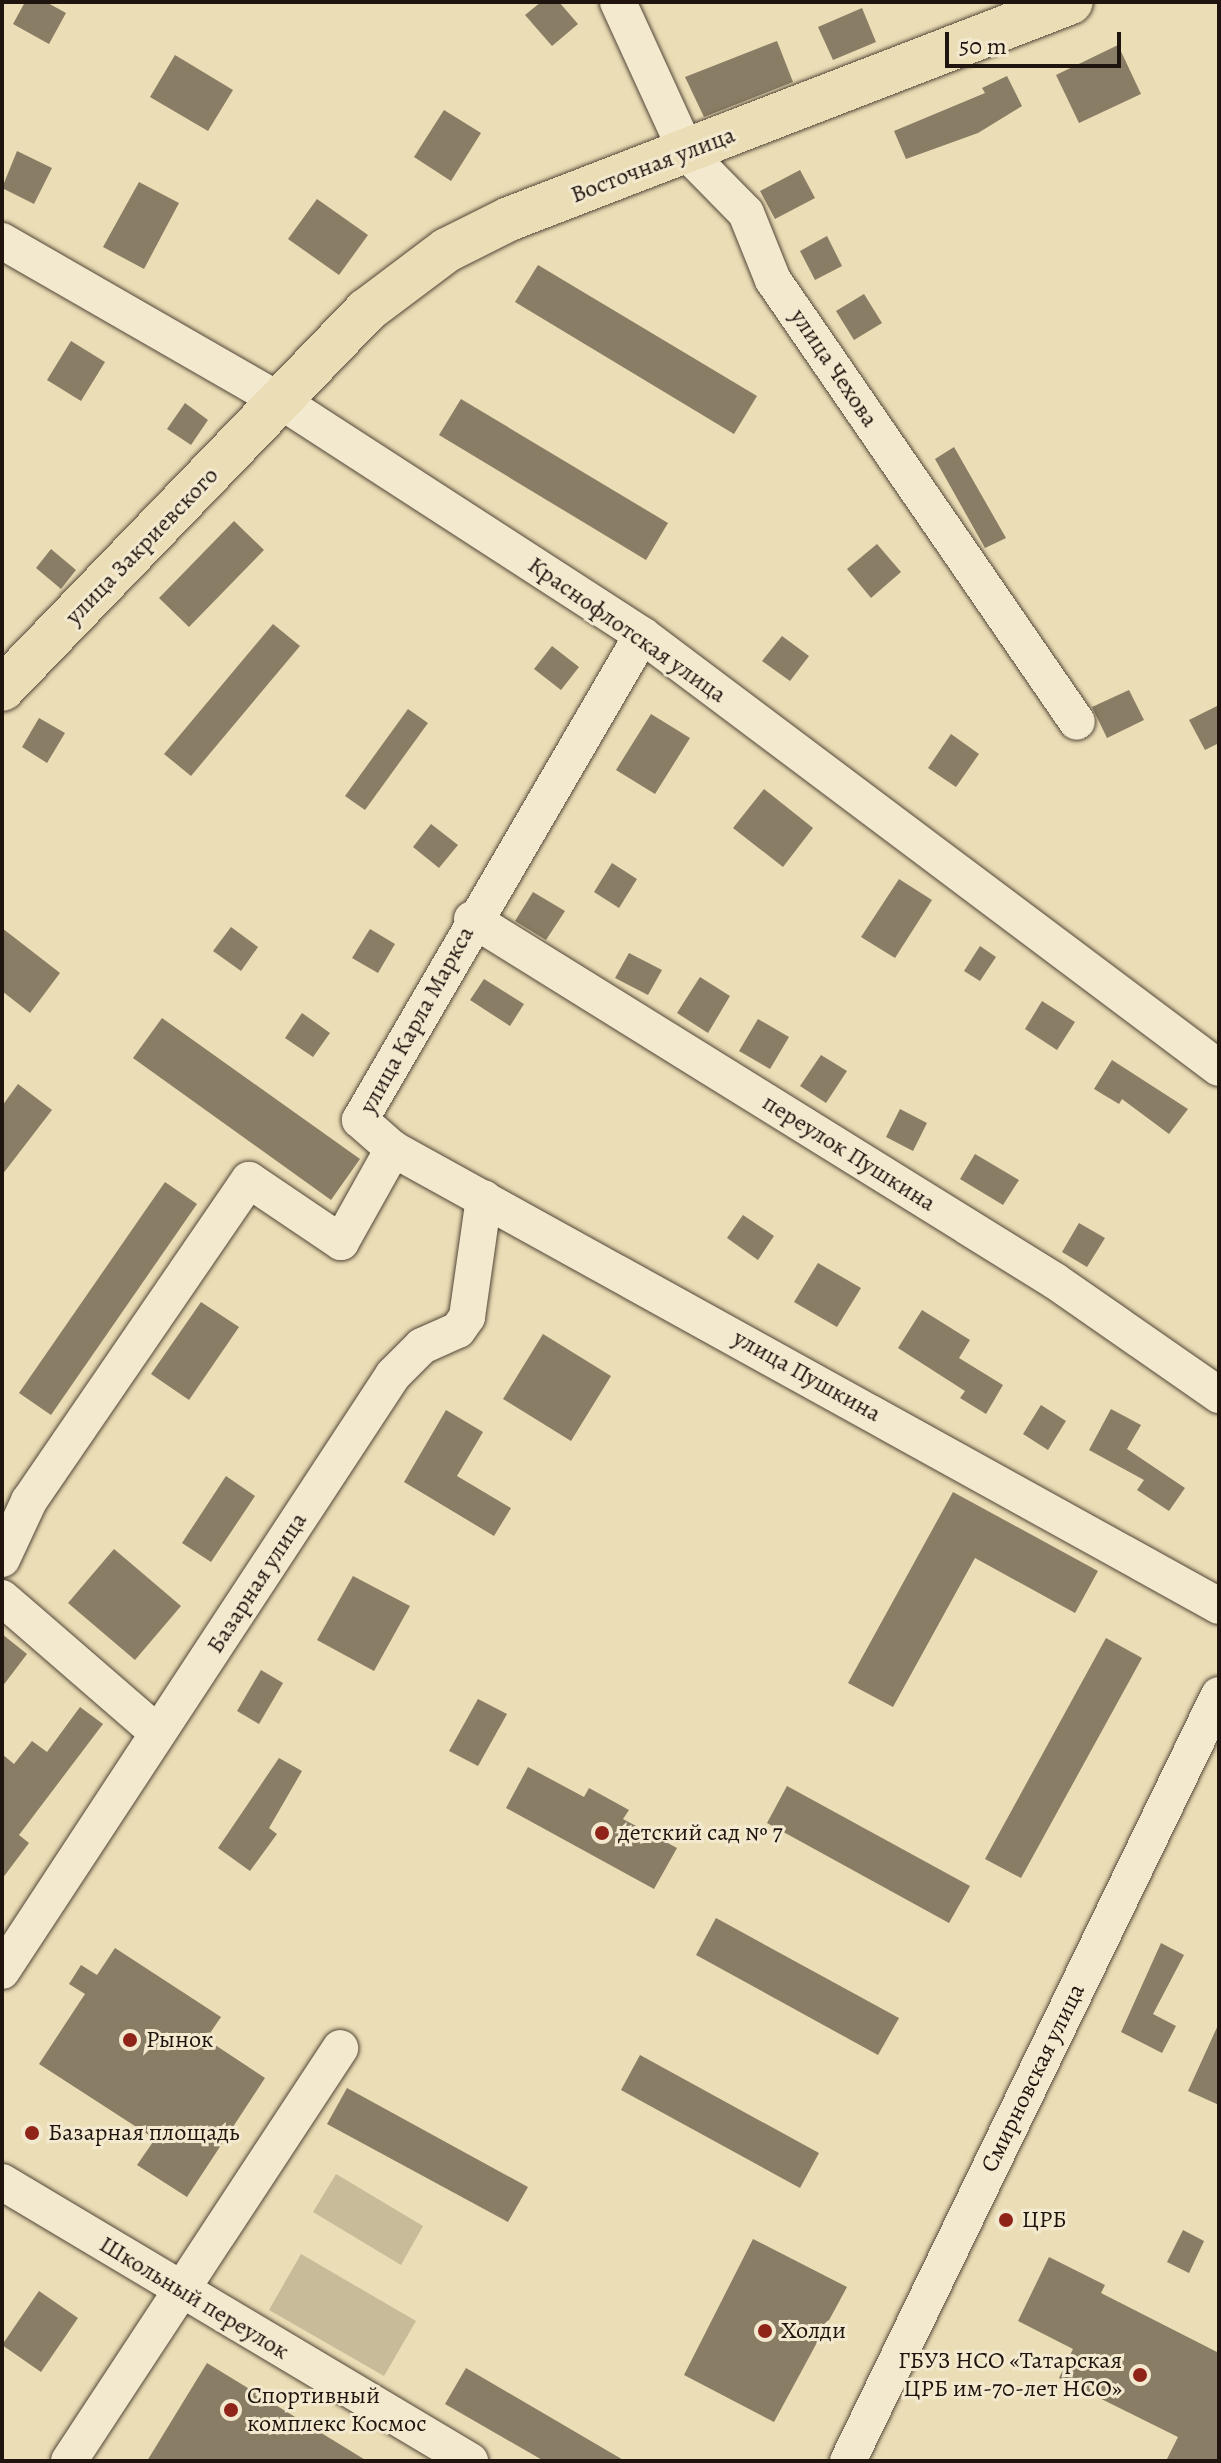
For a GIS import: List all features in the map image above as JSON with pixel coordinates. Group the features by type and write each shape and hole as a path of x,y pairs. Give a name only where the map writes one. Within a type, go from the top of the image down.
{"main road":[{"name":"Восточная улица","path":"282,402 367,310 447,250 509,219 687,153 1071,2"},
{"name":"улица Закриевского","path":"2,689 282,402"}],"street":[{"name":"улица Чехова","path":"618,2 687,153 746,213 773,280 1077,722"},
{"name":"Краснофлотская улица","path":"2,241 282,402 642,635 1219,1068"},
{"name":"улица Карла Маркса","path":"2,1559 29,1501 249,1180 341,1242 393,1149 360,1120 472,919 642,635"},
{"name":"переулок Пушкина","path":"472,919 1055,1281 1219,1395"},
{"name":"улица Пушкина","path":"393,1149 1219,1606"},
{"name":"Базарная улица","path":"2,1971 393,1375 422,1346 458,1330 467,1317 484,1198"},
{"path":"2,1598 158,1733"},
{"name":"Смирновская улица","path":"848,2461 1219,1695"},
{"path":"69,2461 340,2048"},
{"name":"Школьный переулок","path":"2,2182 470,2461"}],"shaded area":[{"path":"336,2174 423,2226 401,2265 313,2212"},
{"path":"301,2254 416,2321 384,2376 269,2310"}],"building":[{"path":"25,2 46,2 66,13 49,44 13,24"},
{"path":"541,2 559,2 578,24 552,46 525,15"},
{"path":"862,8 876,42 833,60 818,27"},
{"path":"777,41 793,82 704,117 685,77"},
{"path":"1118,45 1141,94 1079,123 1056,75"},
{"path":"175,55 233,90 208,131 150,97"},
{"path":"1007,76 1022,106 978,133 906,159 894,131 985,93 982,88"},
{"path":"444,110 481,133 451,181 414,157"},
{"path":"17,151 52,168 34,204 2,188"},
{"path":"800,170 815,198 775,219 760,191"},
{"path":"139,182 179,203 144,269 103,247"},
{"path":"317,199 368,235 339,275 288,239"},
{"path":"827,236 842,266 815,280 800,251"},
{"path":"538,265 757,396 734,434 515,302"},
{"path":"864,294 882,323 854,340 836,311"},
{"path":"71,341 105,362 81,401 47,380"},
{"path":"461,399 668,523 646,560 439,435"},
{"path":"185,403 208,420 191,445 167,429"},
{"path":"954,447 1006,538 985,548 935,459"},
{"path":"234,521 264,550 189,627 159,598"},
{"path":"877,544 901,572 871,598 847,569"},
{"path":"51,549 76,570 61,589 36,568"},
{"path":"273,624 300,646 191,776 164,754"},
{"path":"782,636 809,656 790,681 762,661"},
{"path":"552,646 579,667 561,690 534,669"},
{"path":"1129,690 1144,720 1107,738 1092,707"},
{"path":"1219,705 1219,743 1205,750 1189,720"},
{"path":"408,709 428,723 365,810 345,796"},
{"path":"651,714 690,738 655,794 616,770"},
{"path":"39,718 65,733 47,763 22,747"},
{"path":"951,734 979,754 956,787 928,768"},
{"path":"764,789 813,828 783,867 733,828"},
{"path":"431,824 458,845 439,868 413,847"},
{"path":"612,863 637,879 619,908 594,892"},
{"path":"899,879 932,900 895,958 861,937"},
{"path":"533,892 565,911 546,940 515,921"},
{"path":"231,927 258,947 241,971 213,951"},
{"path":"2,928 60,973 30,1013 2,991"},
{"path":"370,929 395,944 378,973 352,958"},
{"path":"980,946 996,957 980,981 964,971"},
{"path":"629,953 662,970 648,995 615,978"},
{"path":"700,977 730,996 708,1033 677,1013"},
{"path":"484,979 524,1004 510,1026 470,1000"},
{"path":"1042,1001 1075,1022 1057,1050 1025,1029"},
{"path":"302,1013 330,1033 313,1057 285,1038"},
{"path":"162,1018 360,1159 331,1200 133,1058"},
{"path":"758,1019 789,1037 770,1069 739,1051"},
{"path":"821,1055 847,1071 826,1103 800,1086"},
{"path":"1112,1060 1188,1109 1169,1134 1122,1099 1119,1104 1094,1089"},
{"path":"18,1084 52,1110 2,1175 2,1106"},
{"path":"900,1109 927,1123 913,1151 886,1137"},
{"path":"975,1154 1019,1180 1003,1205 960,1179"},
{"path":"165,1182 197,1204 51,1415 19,1393"},
{"path":"743,1215 774,1236 758,1260 727,1238"},
{"path":"1079,1223 1105,1238 1087,1267 1062,1252"},
{"path":"818,1263 861,1288 837,1327 794,1302"},
{"path":"201,1302 239,1327 189,1400 151,1374"},
{"path":"922,1310 970,1340 959,1358 1003,1385 986,1414 960,1398 965,1391 898,1348"},
{"path":"543,1334 611,1376 571,1441 503,1399"},
{"path":"1041,1405 1066,1421 1048,1450 1023,1434"},
{"path":"1111,1409 1141,1425 1127,1449 1185,1488 1169,1511 1137,1490 1144,1480 1089,1450"},
{"path":"446,1410 483,1432 457,1476 511,1508 494,1536 404,1482"},
{"path":"226,1476 255,1496 211,1562 182,1543"},
{"path":"953,1492 1098,1571 1075,1613 975,1558 893,1707 848,1683"},
{"path":"114,1549 181,1606 135,1660 68,1603"},
{"path":"353,1576 410,1606 374,1671 317,1640"},
{"path":"2,1634 27,1654 2,1687"},
{"path":"1106,1638 1142,1658 1021,1878 985,1859"},
{"path":"261,1670 283,1683 259,1724 237,1711"},
{"path":"478,1699 507,1714 478,1766 449,1751"},
{"path":"80,1707 103,1724 19,1835 29,1843 2,1879 2,1754 14,1764 32,1741 47,1752"},
{"path":"279,1758 302,1771 269,1828 277,1834 250,1871 218,1848"},
{"name":"детский сад № 7","path":"528,1767 584,1797 589,1788 629,1810 623,1819 677,1848 654,1889 506,1808"},
{"path":"787,1786 970,1886 949,1923 767,1823"},
{"path":"716,1918 899,2018 878,2055 696,1955"},
{"path":"1161,1943 1184,1955 1153,2014 1176,2026 1162,2053 1121,2032"},
{"name":"Рынок","path":"115,1948 221,2017 206,2039 265,2078 187,2197 137,2165 155,2139 39,2064 85,1994 69,1984 81,1965 97,1975"},
{"path":"1219,2023 1219,2105 1188,2091"},
{"path":"640,2055 819,2153 800,2188 621,2090"},
{"path":"347,2088 528,2187 508,2222 327,2124"},
{"path":"1183,2230 1204,2241 1189,2273 1167,2262"},
{"name":"Холди","path":"753,2239 847,2287 774,2422 684,2375"},
{"name":"ГБУЗ НСО «Татарская ЦРБ им-70-лет НСО»","path":"1049,2257 1105,2285 1101,2293 1219,2353 1219,2461 1166,2461 1178,2437 1059,2378 1073,2349 1018,2321"},
{"path":"39,2291 78,2318 41,2372 2,2345"},
{"name":"Спортивный комплекс Космос","path":"207,2363 367,2461 147,2461"},
{"path":"466,2368 625,2461 544,2461 445,2404"}],"place":[{"name":"детский сад № 7","path":"602,1833"},
{"name":"Рынок","path":"130,2040"},
{"name":"Базарная площадь","path":"32,2133"},
{"name":"ЦРБ","path":"1006,2220"},
{"name":"Холди","path":"765,2331"},
{"name":"ГБУЗ НСО «Татарская ЦРБ им-70-лет НСО»","path":"1140,2375"},
{"name":"Спортивный комплекс Космос","path":"231,2410"}]}
